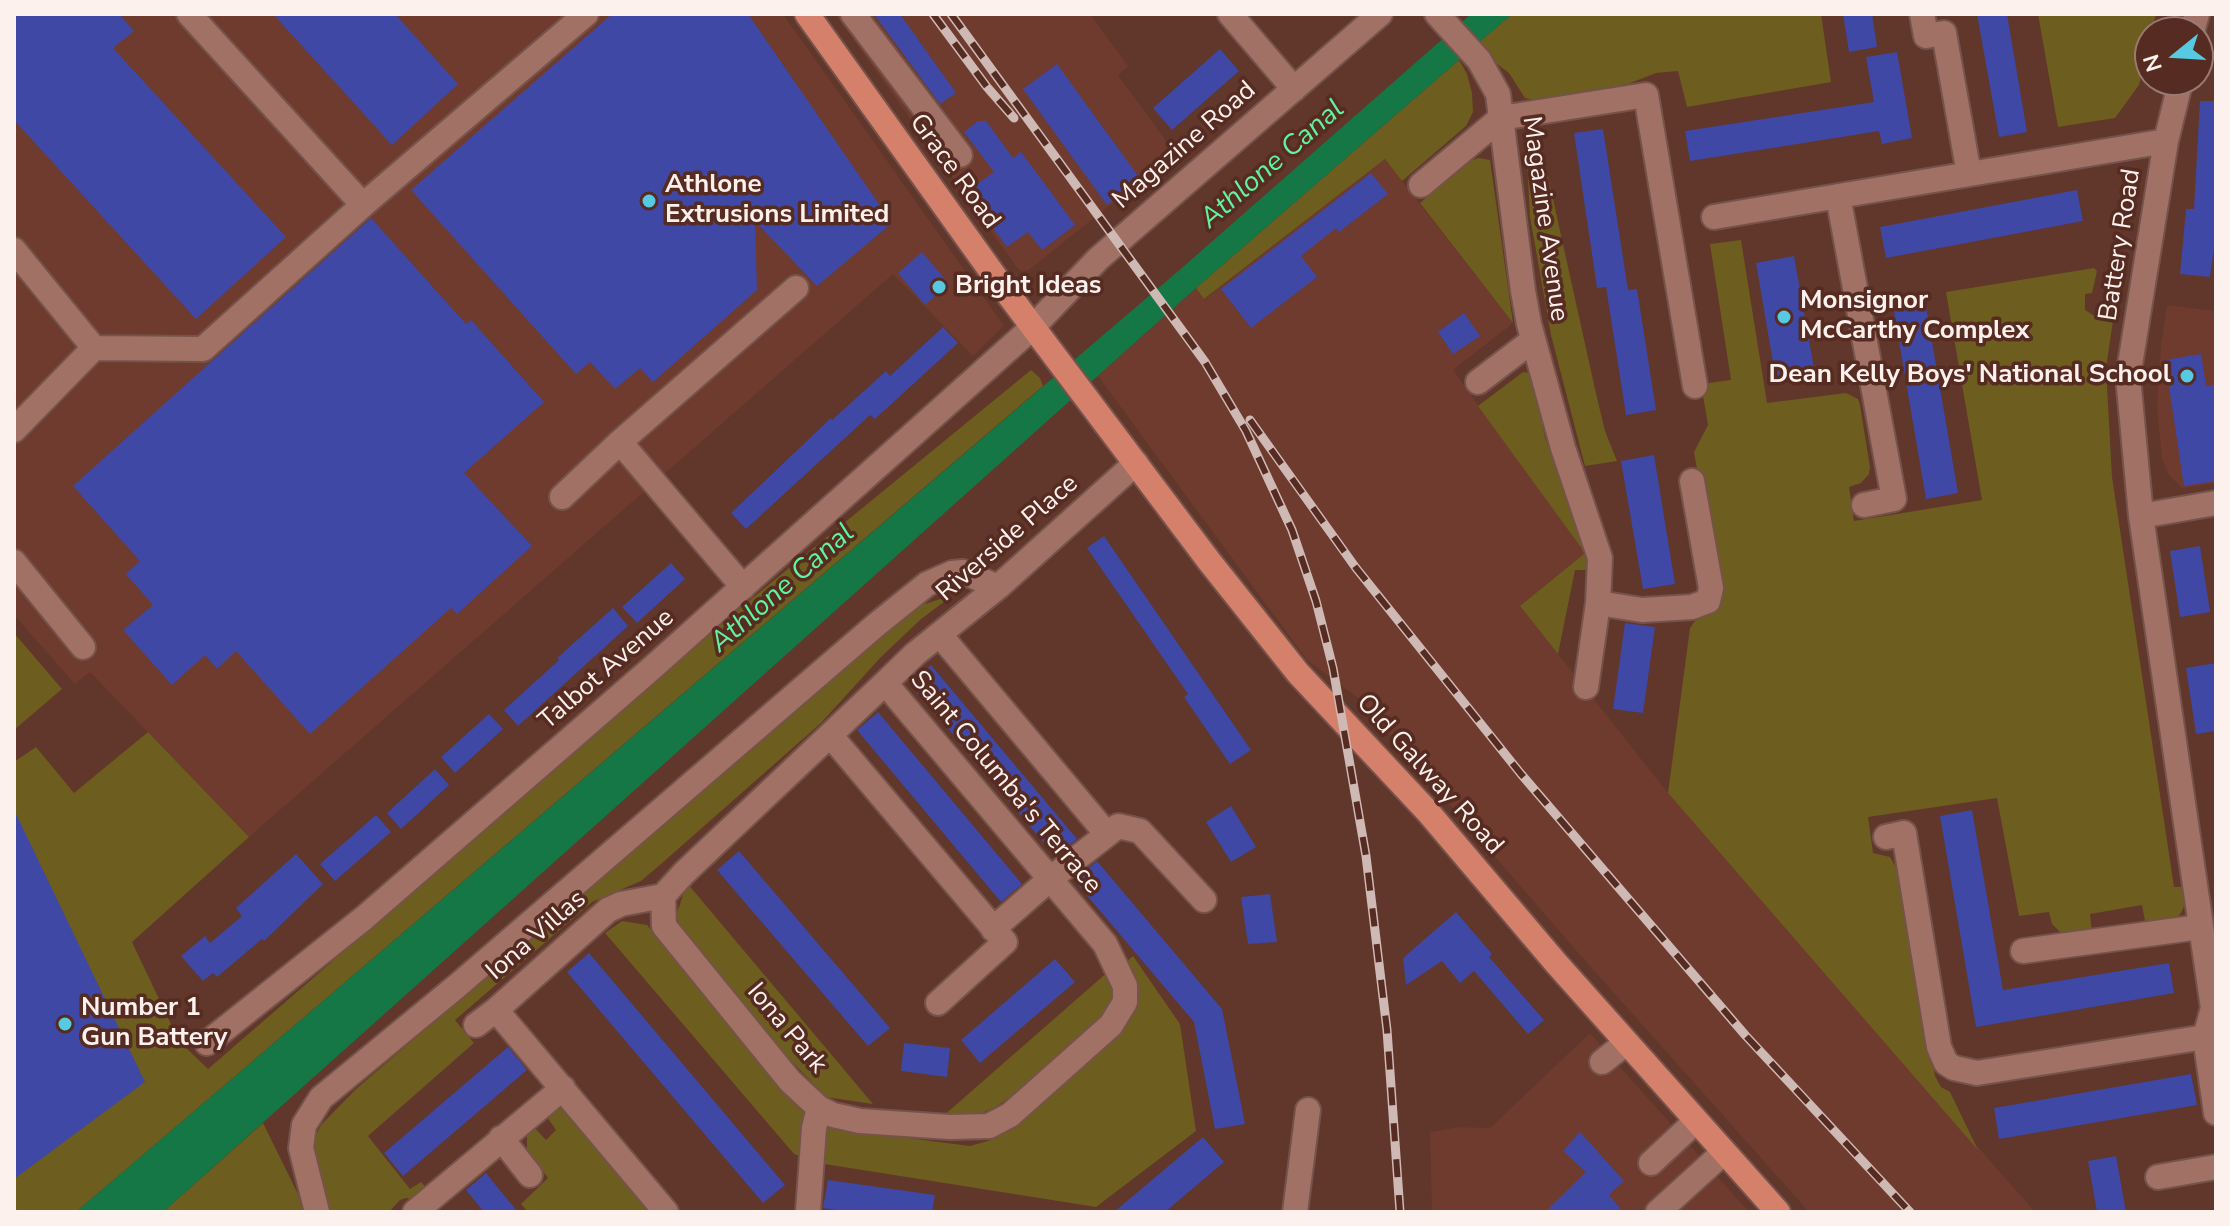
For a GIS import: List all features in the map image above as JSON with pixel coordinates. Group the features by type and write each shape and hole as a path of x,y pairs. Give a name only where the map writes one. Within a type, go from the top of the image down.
{"main road":[{"name":"Grace Road","path":"807,14 1057,360"},
{"name":"Old Galway Road","path":"1057,360 1298,673 1418,801 1626,1043 1778,1212"}],"street":[{"path":"189,14 363,205"},
{"path":"14,430 94,348 203,349 363,205 586,14"},
{"path":"853,14 960,155"},
{"path":"1230,14 1294,89"},
{"name":"Magazine Road","path":"1033,327 1098,259 1380,14"},
{"path":"1922,14 1926,36 1944,33 1969,174"},
{"name":"Magazine Avenue","path":"1443,21 1479,60 1498,94 1523,291 1533,340 1563,448 1597,546 1601,568 1586,687"},
{"path":"1421,185 1501,118 1646,95 1695,386"},
{"name":"Battery Road","path":"2177,96 2166,141 2128,377 2141,516 2213,1008 2205,1037 2216,1113"},
{"path":"1714,217 2166,141"},
{"path":"1838,196 1894,499 1864,505"},
{"path":"14,250 94,348"},
{"path":"562,497 796,288"},
{"name":"Talbot Avenue","path":"207,1043 364,918 743,587 1033,327"},
{"path":"1478,382 1533,340"},
{"path":"620,442 743,587"},
{"name":"Riverside Place","path":"885,683 1136,463"},
{"path":"1598,603 1642,610 1692,607 1708,601 1711,588 1692,481"},
{"path":"2141,516 2216,503"},
{"path":"14,562 83,647"},
{"path":"317,1212 301,1148 304,1125 321,1098 469,976 927,584 952,573 963,572 998,587"},
{"path":"940,635 1106,833"},
{"path":"663,896 885,683"},
{"name":"Saint Columba's Terrace","path":"885,683 1083,919"},
{"path":"830,735 1005,942 938,1003"},
{"path":"993,929 1118,826 1140,831 1204,900"},
{"path":"1886,837 1904,833 1939,1047 1946,1063 1977,1073 2205,1037"},
{"name":"Iona Villas","path":"476,1025 608,910 621,904 663,896"},
{"name":"Iona Park","path":"663,896 664,926 790,1081 819,1108 833,1115 860,1121 950,1127 989,1126 1010,1115 1111,1025 1125,1002 1125,986 1105,944 1083,919"},
{"path":"2023,951 2200,927"},
{"name":"Iona Villas","path":"496,1010 666,1212"},
{"path":"1602,1062 1626,1043"},
{"path":"415,1212 563,1088"},
{"path":"808,1212 814,1128 819,1108"},
{"path":"1295,1212 1308,1110"},
{"path":"1651,1163 1696,1121"},
{"path":"501,1138 530,1175"},
{"path":"1658,1212 1724,1152"},
{"path":"2158,1177 2216,1167"}],"shaded area":[{"path":"14,14 783,14 1004,326 973,356 893,274 249,837 90,672 75,684 14,615"},
{"path":"835,14 1090,14 1128,66 1118,75 1175,153 1029,270 1022,271"},
{"path":"1471,14 1512,14 1196,288 163,1212 76,1212 1183,267"},
{"path":"1512,14 1821,14 1831,82 1687,107 1678,71 1656,73 1628,84 1536,100 1525,98 1509,73 1477,44"},
{"path":"2038,14 2156,14 2134,16 2134,92 2115,118 2058,127"},
{"path":"1459,60 1472,93 1473,112 1466,126 1402,181 1385,159 1204,299 1196,288"},
{"path":"1536,122 1605,431 1617,461 1585,466 1551,335 1530,217 1525,124"},
{"path":"1385,159 1513,323 1453,370 1585,553 1520,606 1668,793 2035,1212 1809,1212 1573,947 1358,698 1307,660 1098,376 1196,288 1205,299"},
{"path":"1472,160 1490,160 1513,323 1420,203"},
{"path":"1741,240 1767,403 1846,393 1858,399 1870,467 1869,474 1861,483 1849,487 1854,521 1982,500 1946,292 2094,268 2097,271 2092,293 2085,294 2085,310 2096,317 2113,321 2106,368 2112,477 2174,887 2184,887 2187,900 2177,918 2145,921 2142,905 2090,914 2092,933 2062,934 2052,924 2049,912 2019,916 1997,798 1868,817 1873,853 1890,857 1900,874 1935,1076 1941,1087 1950,1092 1978,1150 1668,793 1690,628 1715,607 1719,597 1694,452 1708,425 1701,384 1731,380 1710,244"},
{"name":"Dean Kelly Boys' National School","path":"2167,305 2216,311 2216,483 2182,488 2169,475 2162,459 2157,406"},
{"path":"1031,370 1043,386 76,1212 14,1212 14,762 36,747 74,793 148,732 249,837 132,942 179,1041 208,1069 739,609"},
{"path":"1523,372 1529,373 1534,383 1545,437 1591,555 1590,570 1575,570 1558,654 1520,606 1585,553 1478,406"},
{"path":"953,595 920,620 881,657 821,723 661,864 641,881 592,902 455,1020 474,1043 368,1136 410,1189 421,1182 429,1191 417,1200 400,1200 389,1212 324,1212 312,1150 314,1139 321,1125 356,1089 905,617 922,605"},
{"path":"14,633 62,689 14,730"},
{"path":"687,883 873,1104 826,1097 774,1043 684,936 676,916"},
{"path":"622,921 647,925 806,1114 802,1157 794,1154 605,933"},
{"path":"1133,956 1180,1024 1196,1131 1096,1207 818,1163 822,1127 970,1146 991,1140 1021,1120 1121,1033 1136,1010 1136,992 1126,962"},
{"path":"1110,970 1115,992 1108,1017 994,1108 979,1114 942,1117"},
{"path":"1590,1033 1749,1212 1432,1212 1430,1132 1459,1127 1490,1128"},
{"path":"565,1105 652,1212 528,1212 521,1204 548,1178 527,1151 527,1136 533,1126 546,1140 556,1130 547,1117 559,1106"},
{"path":"263,1123 298,1194 303,1212 163,1212"}],"building":[{"path":"14,14 119,14 134,31 113,48 286,237 196,319 14,120"},
{"path":"273,14 395,14 458,84 392,145"},
{"name":"Athlone Extrusions Limited","path":"612,14 748,14 892,223 817,286 755,221 757,290 653,382 640,368 615,389 590,362 576,374 411,190"},
{"path":"874,14 900,14 956,93 940,104"},
{"path":"1843,14 1872,14 1877,47 1849,52"},
{"path":"1977,14 2007,14 2027,132 1999,137"},
{"path":"1220,49 1239,71 1172,130 1153,108"},
{"path":"1897,52 1912,138 1882,144 1879,131 1690,161 1685,131 1874,102 1866,57"},
{"path":"1057,64 1141,180 1107,205 1023,89"},
{"path":"2200,101 2216,101 2216,234 2210,277 2180,274 2186,209 2194,209"},
{"path":"978,121 986,121 1013,158 1021,152 1075,225 1042,250 1028,232 1007,247 966,192 994,172 964,132"},
{"path":"1603,129 1628,290 1637,289 1656,410 1626,415 1606,287 1597,288 1574,133"},
{"path":"1371,173 1388,194 1339,232 1336,228 1301,256 1317,277 1251,328 1221,289"},
{"path":"2077,190 2083,221 1886,258 1880,227"},
{"path":"371,218 466,324 471,320 544,402 464,473 532,546 457,614 451,608 310,734 236,651 217,669 205,655 172,685 123,630 153,605 126,574 140,561 73,486"},
{"path":"922,252 949,284 925,305 898,273"},
{"path":"1794,256 1815,374 1776,380 1756,263"},
{"path":"1924,295 1958,493 1926,499 1892,300"},
{"path":"1464,313 1480,336 1453,354 1438,332"},
{"path":"943,327 958,343 875,419 870,415 746,529 731,513 831,418 886,371 890,376"},
{"path":"2201,354 2206,386 2216,385 2216,481 2184,486 2165,360"},
{"path":"1654,455 1675,584 1643,589 1621,461"},
{"path":"1104,536 1251,750 1230,764 1184,697 1188,694 1087,548"},
{"path":"2200,546 2210,612 2180,617 2170,551"},
{"path":"671,563 685,579 637,623 622,607"},
{"path":"613,608 628,626 518,726 504,710"},
{"path":"1625,623 1655,627 1643,713 1613,709"},
{"path":"2216,663 2216,731 2196,734 2186,668"},
{"path":"931,665 1077,839 1055,856 910,683"},
{"path":"878,712 1022,884 1001,902 857,730"},
{"path":"489,714 503,729 455,773 441,757"},
{"path":"435,769 449,785 401,829 387,813"},
{"path":"1231,806 1256,847 1231,862 1206,822"},
{"name":"Number 1 Gun Battery","path":"14,810 145,1082 14,1179"},
{"path":"1972,810 2003,990 2169,963 2174,993 1976,1027 1940,816"},
{"path":"376,815 391,832 335,881 320,864"},
{"path":"739,851 890,1028 868,1046 717,870"},
{"path":"296,854 323,884 264,941 262,939 217,977 213,973 203,981 181,956 205,936 210,943 242,916 236,908"},
{"path":"1097,861 1222,1009 1245,1124 1215,1129 1194,1022 1074,880"},
{"path":"1270,894 1277,942 1248,944 1241,897"},
{"path":"1456,912 1492,954 1489,957 1544,1020 1528,1034 1474,971 1460,983 1442,961 1406,985 1403,958"},
{"path":"589,953 785,1185 763,1203 567,972"},
{"path":"1055,959 1075,982 980,1063 961,1040"},
{"path":"904,1043 950,1048 947,1077 901,1071"},
{"path":"508,1047 527,1070 403,1176 384,1153"},
{"path":"2191,1074 2197,1105 1999,1139 1994,1108"},
{"path":"1580,1132 1624,1181 1609,1195 1623,1212 1545,1212 1586,1172 1563,1151"},
{"path":"1203,1137 1224,1162 1165,1212 1114,1212"},
{"path":"2116,1156 2126,1212 2097,1212 2088,1161"},
{"path":"486,1173 518,1212 484,1212 466,1190"},
{"path":"828,1180 935,1195 932,1212 849,1212 823,1208"}],"railway":[{"path":"933,14 1014,118"},
{"path":"951,14 1205,362 1246,431 1292,530 1316,601 1333,668 1366,856 1387,1030 1400,1212"},
{"path":"1250,420 1356,568 1521,774 1746,1036 1910,1212"}],"place":[{"name":"Athlone Extrusions Limited","path":"649,201"},
{"name":"Bright Ideas","path":"939,287"},
{"name":"Monsignor McCarthy Complex","path":"1784,317"},
{"name":"Dean Kelly Boys' National School","path":"2187,376"},
{"name":"Number 1 Gun Battery","path":"65,1024"}],"water label":[{"name":"Athlone Canal","path":"1273,165"},
{"name":"Athlone Canal","path":"783,589"}]}
